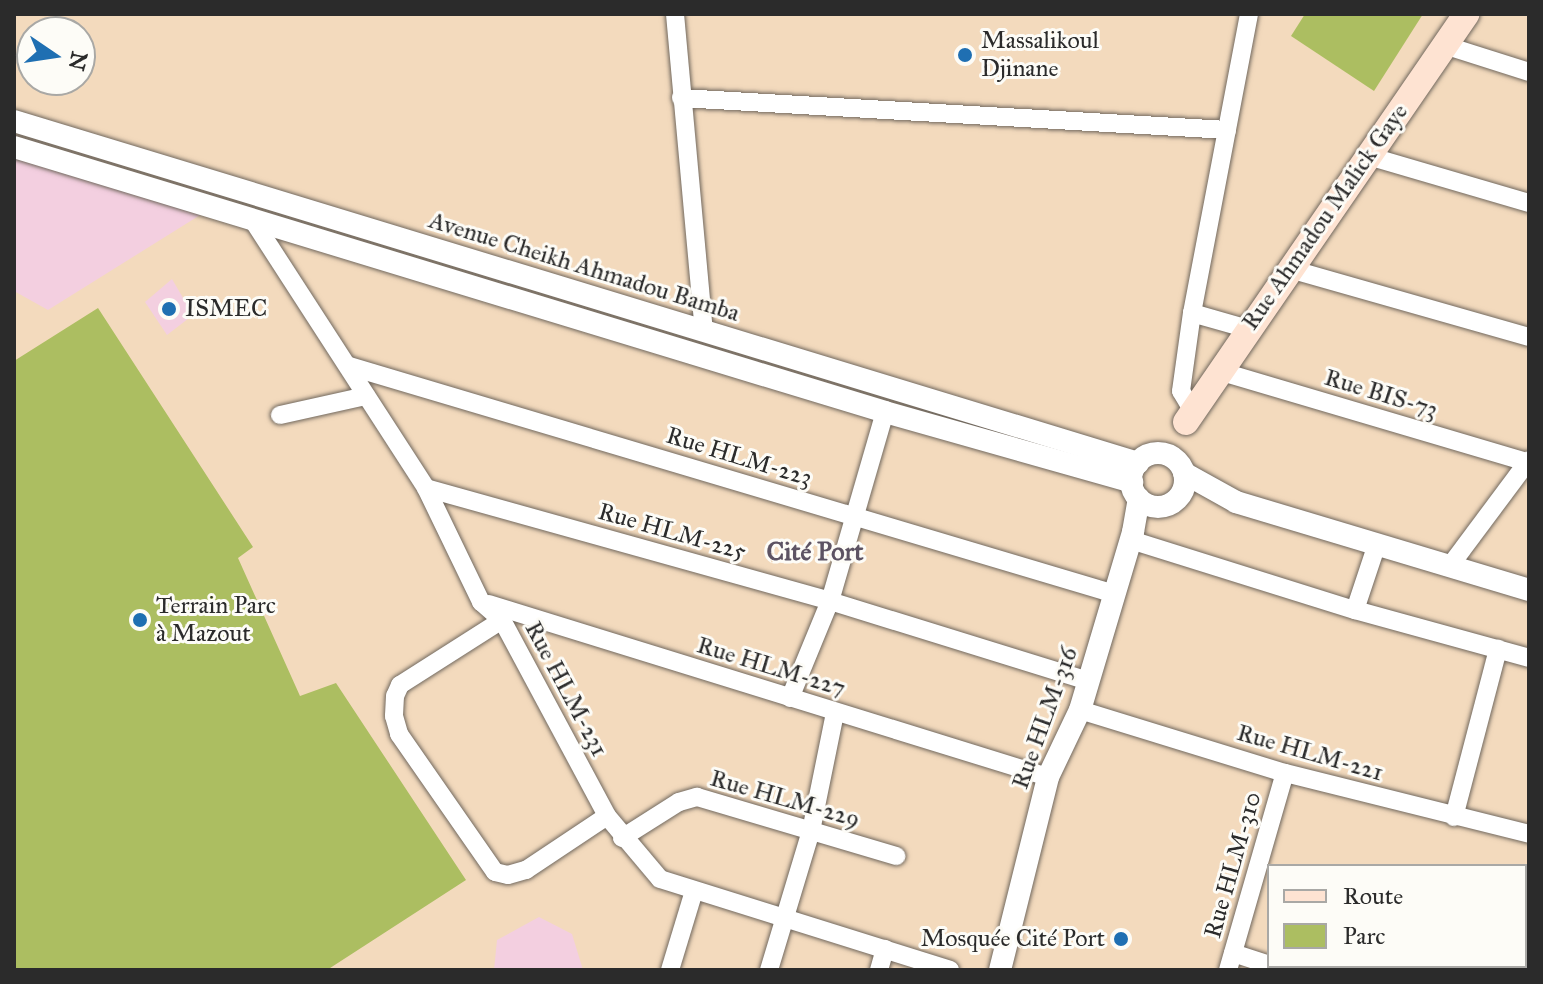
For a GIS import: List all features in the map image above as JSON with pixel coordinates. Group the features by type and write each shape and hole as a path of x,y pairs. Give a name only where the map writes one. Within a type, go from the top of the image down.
{"main road":[{"name":"Rue Ahmadou Malick Gaye","path":"1189,416 1466,14"}],"street":[{"path":"675,14 704,331"},
{"path":"1189,416 1181,391 1192,313 1249,14"},
{"path":"1444,45 1529,72"},
{"path":"681,98 1227,130"},
{"name":"Avenue Cheikh Ahmadou Bamba","path":"14,121 704,331 1143,481"},
{"path":"14,147 885,412 1143,481 1167,506 1180,496 1236,502 1529,590"},
{"path":"1368,156 1529,203"},
{"name":"Rue HLM-231","path":"252,219 426,488 481,602 502,620 607,816 622,838 660,879 950,970"},
{"path":"1290,269 1529,337"},
{"path":"1192,313 1248,329"},
{"name":"Rue HLM-223","path":"349,366 1115,594"},
{"name":"Rue BIS-73","path":"1219,371 1528,462"},
{"path":"280,415 366,396"},
{"path":"790,698 830,601 885,412"},
{"name":"Rue Ahmadou Malick Gaye","path":"1180,496 1189,416"},
{"name":"Rue Ahmadou Malick Gaye","path":"1143,481 1189,416"},
{"path":"1143,481 1170,456 1183,470 1236,502"},
{"path":"1450,566 1528,462"},
{"name":"Rue HLM-316","path":"1000,970 1048,777 1080,710 1132,536 1143,481"},
{"name":"Rue HLM-225","path":"426,488 830,601 1088,681"},
{"path":"1132,536 1355,610 1529,658"},
{"path":"1355,610 1377,544"},
{"name":"Rue HLM-227","path":"481,602 1048,777"},
{"path":"502,620 400,685 394,706 399,734 495,872 508,875 526,870 607,816"},
{"path":"1454,817 1498,649"},
{"name":"Rue HLM-221","path":"1080,710 1285,773 1529,834"},
{"path":"769,970 811,831 835,713"},
{"name":"Rue HLM-310","path":"1230,962 1285,773"},
{"name":"Rue HLM-229","path":"622,838 687,797 697,797 896,856"},
{"path":"670,970 694,891"},
{"path":"879,970 885,949"},
{"path":"1230,962 1267,966"}],"shaded area":[{"path":"14,156 205,212 48,310 14,291"},
{"name":"ISMEC","path":"172,279 193,315 167,335 145,302"},
{"path":"539,917 572,934 583,970 494,970 497,940"}],"green space":[{"path":"1305,14 1423,14 1374,91 1291,36"},
{"name":"Terrain Parc à Mazout","path":"98,308 253,547 238,558 300,696 336,683 466,880 327,970 14,970 14,361"}],"place":[{"name":"Massalikoul Djinane","path":"965,55"},
{"name":"ISMEC","path":"169,309"},
{"name":"Terrain Parc à Mazout","path":"140,620"},
{"name":"Mosquée Cité Port","path":"1121,939"}],"district":[{"name":"Cité Port","path":"815,552"}]}
